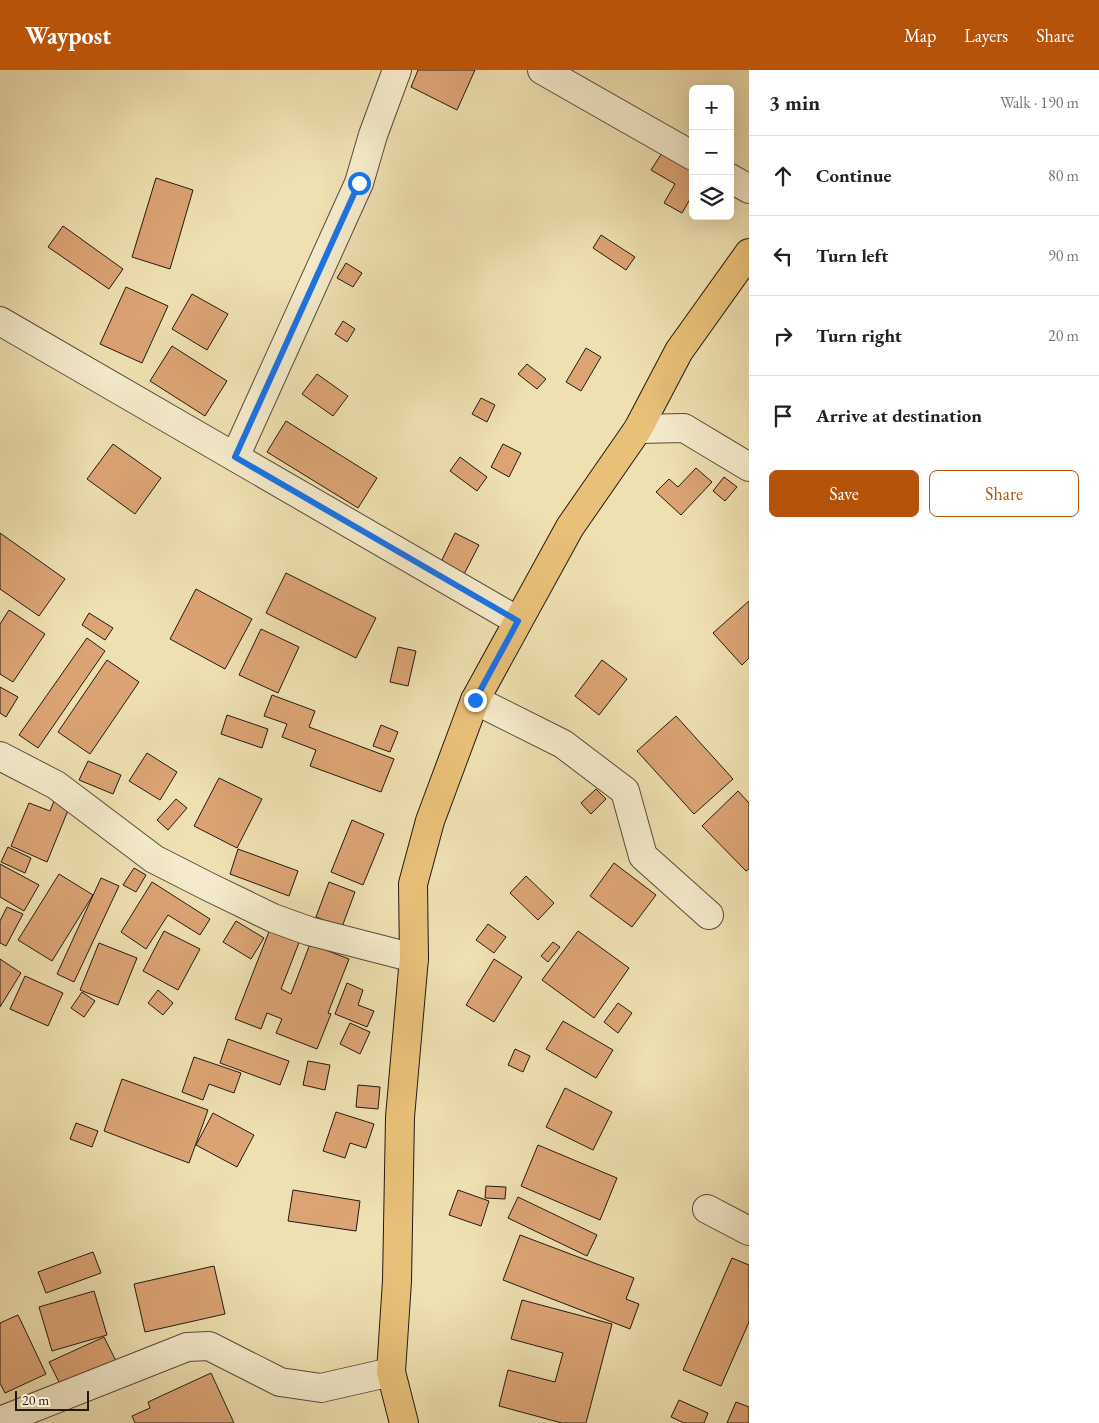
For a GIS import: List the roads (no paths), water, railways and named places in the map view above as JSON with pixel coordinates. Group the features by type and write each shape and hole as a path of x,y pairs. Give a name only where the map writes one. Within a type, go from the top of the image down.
{"main road":[{"path":"404,1423 391,1372 397,1281 400,1117 414,958 413,884 430,821 475,700 570,526 638,429 679,351 749,253"}],"street":[{"path":"235,457 359,183 373,135 397,70"},
{"path":"542,70 689,154"},
{"path":"734,180 749,188"},
{"path":"0,321 518,621"},
{"path":"638,429 684,428 749,467"},
{"path":"475,700 563,744 626,791 644,856 709,915"},
{"path":"0,756 56,785 154,859 209,887 273,918 310,931 414,958"},
{"path":"707,1209 749,1232"},
{"path":"0,1421 187,1347 209,1346 280,1382 322,1388 391,1372"}]}
